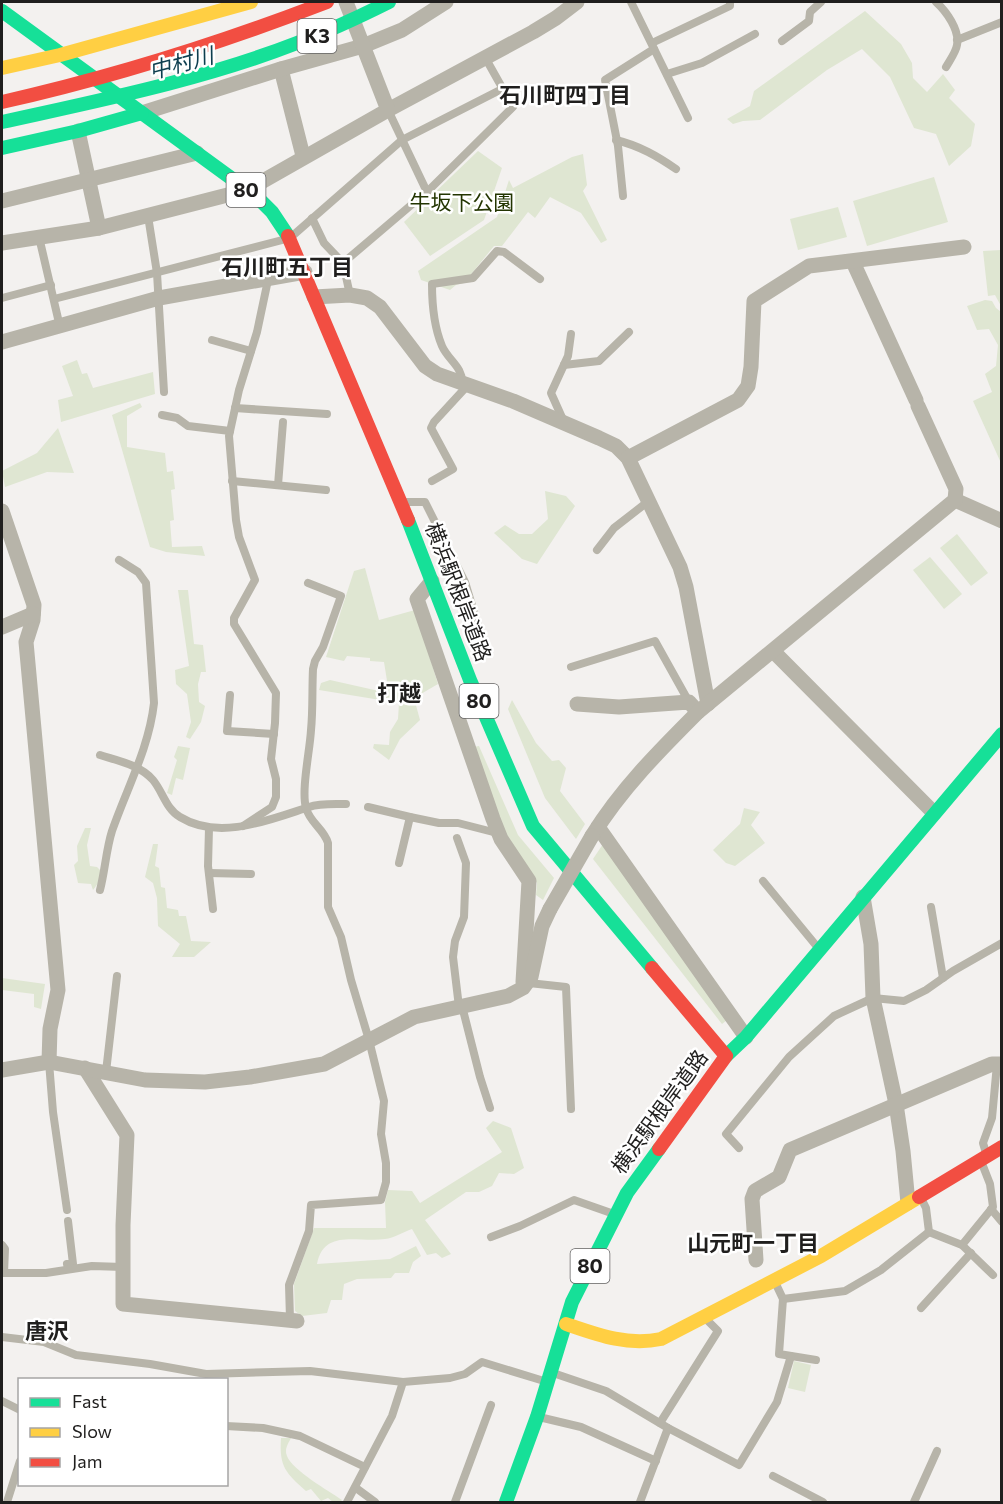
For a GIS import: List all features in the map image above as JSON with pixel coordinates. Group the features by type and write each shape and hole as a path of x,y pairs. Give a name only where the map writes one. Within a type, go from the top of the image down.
{"main road":[{"name":"K3","path":"2,102 183,55 327,2"},
{"path":"241,61 306,32 362,2"},
{"name":"K3","path":"2,122 151,88 241,61 309,39 389,2"},
{"path":"2,68 60,56 242,3"},
{"name":"横浜駅根岸道路","path":"2,11 60,56 247,190 272,212 290,238 305,272 401,502 470,680 533,826 726,1056 627,1193 615,1214 572,1302 537,1417 506,1503"},
{"path":"2,148 78,131 142,113"},
{"path":"726,1056 746,1037 1002,734"},
{"path":"566,1324 606,1338 639,1344 661,1339 821,1256 1002,1147"}],"street":[{"path":"346,2 388,110"},
{"path":"142,113 363,46 402,30 446,2"},
{"path":"2,243 99,228 247,190 303,156 486,59 556,18 577,2"},
{"path":"281,69 303,156"},
{"path":"78,131 99,228"},
{"path":"2,201 197,153"},
{"path":"628,458 738,400 748,386 754,301 809,266 964,247"},
{"path":"2,1070 50,1062 146,1080 219,1081 324,1064 414,1017 508,996 526,985 542,926 595,831 639,773 698,706 774,652 955,500 956,489 853,262"},
{"path":"2,342 159,298 305,272"},
{"path":"314,297 367,298 380,307 425,366 437,374 564,423 616,446 628,458 650,500 680,567 686,586 698,706"},
{"path":"955,500 1002,521"},
{"path":"2,511 34,605 26,642 58,990 50,1029 50,1062"},
{"path":"432,581 417,599 499,833 529,881 526,985"},
{"path":"2,627 33,614"},
{"path":"774,652 934,813"},
{"path":"577,704 619,707 698,706"},
{"path":"595,831 746,1037"},
{"path":"863,897 871,944 873,998 914,1200"},
{"path":"756,1260 752,1199 755,1191 779,1177 790,1150 992,1064 1000,1064"},
{"path":"85,1068 128,1135 123,1226 123,1304 293,1320"}],"lane":[{"path":"631,2 688,118"},
{"path":"623,196 605,80 653,46 730,6 730,2"},
{"path":"782,41 809,21 810,12 822,2"},
{"path":"936,2 946,11 957,36 957,45 946,67"},
{"path":"957,40 1002,22"},
{"path":"667,74 702,63 755,34"},
{"path":"343,263 427,192 513,108 486,59"},
{"path":"54,299 290,238 402,141 502,89"},
{"path":"388,110 427,192"},
{"path":"616,140 634,144 676,169"},
{"path":"148,216 157,273 164,392"},
{"path":"312,218 324,243 343,263 350,296"},
{"path":"39,237 60,327"},
{"path":"432,481 453,468 432,433 434,422 465,384 462,374 442,346 436,328 432,284 473,278 497,251 504,252 540,279"},
{"path":"243,826 272,807 276,797 276,779 271,759 276,693 234,624 234,618 255,580 239,537 236,520 230,431 268,280"},
{"path":"2,298 51,285"},
{"path":"564,365 599,361 629,332"},
{"path":"564,423 551,393 568,356 571,334"},
{"path":"212,340 251,351"},
{"path":"235,408 327,414"},
{"path":"162,415 177,418 188,426 230,431"},
{"path":"278,486 283,422"},
{"path":"232,482 326,490"},
{"path":"597,550 614,528 650,500"},
{"path":"401,502 425,502 465,582 479,629"},
{"path":"100,890 112,830 138,767 152,719 154,703 146,583 138,572 119,560"},
{"path":"293,1320 289,1285 309,1231 311,1205 381,1200 386,1182 386,1163 381,1134 384,1101 341,937 328,907 327,837 313,824 304,796 312,726 313,669 341,596 308,583"},
{"path":"571,668 655,641 698,706"},
{"path":"230,695 227,731 274,734"},
{"path":"100,755 138,767 154,781 165,802 178,816 199,827 254,825 306,808 346,804"},
{"path":"368,807 439,823 458,823 499,833"},
{"path":"399,863 410,817"},
{"path":"209,828 209,873 213,909"},
{"path":"457,838 466,863 464,917 455,941 453,957 461,1007 490,1108"},
{"path":"209,873 251,873"},
{"path":"763,881 819,949"},
{"path":"931,907 943,978"},
{"path":"739,1148 726,1134 789,1057 834,1016 873,998 904,1001 1002,943"},
{"path":"106,1072 117,976"},
{"path":"526,985 566,987 571,1109"},
{"path":"50,1062 53,1112 67,1210"},
{"path":"962,1245 993,1207 983,1143 992,1118 1000,1064"},
{"path":"491,1237 574,1200 615,1214"},
{"path":"914,1200 926,1208 929,1232"},
{"path":"991,1209 1002,1222"},
{"path":"68,1221 73,1263 67,1264 68,1269"},
{"path":"929,1232 962,1245 993,1275"},
{"path":"783,1299 845,1291 881,1270 929,1232"},
{"path":"2,1245 5,1249 3,1273 46,1273 92,1266 123,1267"},
{"path":"921,1308 971,1253"},
{"path":"774,1281 783,1299 779,1354 816,1360"},
{"path":"660,1423 718,1331 704,1317"},
{"path":"2,1337 44,1342 76,1355 206,1374 310,1371 403,1382 450,1378 465,1374 482,1362 606,1391 668,1428 739,1465 777,1402 791,1356"},
{"path":"347,1503 392,1416 403,1382"},
{"path":"2,1401 18,1409"},
{"path":"455,1503 492,1405"},
{"path":"537,1417 581,1427 656,1461"},
{"path":"228,1426 263,1428 300,1436 365,1467"},
{"path":"640,1503 668,1428"},
{"path":"914,1503 937,1451"},
{"path":"7,1503 18,1467"},
{"path":"773,1476 823,1503"},
{"path":"356,1488 375,1503"}],"green space":[{"path":"865,11 901,44 912,63 913,78 927,92 943,74 955,90 949,98 975,124 971,146 949,166 936,134 914,128 890,77 862,49 827,70 760,120 733,124 727,119 750,106 754,91"},
{"name":"牛坂下公園","path":"478,151 502,168 484,220 430,256 404,222"},
{"path":"583,154 587,185 583,191 607,240 601,243 581,213 550,197 535,218 528,212 502,246 494,246 464,283 450,290 421,280 418,271 497,217 509,180 513,188 572,157"},
{"path":"934,177 948,222 867,246 853,201"},
{"path":"838,207 847,237 798,250 790,219"},
{"path":"1002,250 1001,306 995,295 988,296 983,251"},
{"path":"985,300 992,301 1001,312 1001,463 973,401 992,392 985,374 996,366 998,345 989,329 977,330 967,306"},
{"path":"77,360 82,374 87,373 93,388 153,372 155,394 61,422 58,400 73,396 62,366"},
{"path":"140,403 142,407 127,416 127,447 165,453 167,472 173,471 175,489 171,490 174,520 170,521 172,547 202,546 205,556 166,552 150,547 112,415"},
{"path":"58,428 74,473 47,472 5,487 2,471 37,453"},
{"path":"545,491 566,496 575,506 537,564 522,559 494,533 505,525 519,534 532,534 548,519"},
{"path":"957,534 988,573 971,586 940,548"},
{"path":"930,557 962,594 944,609 913,570"},
{"path":"365,568 379,620 415,610 438,684 414,698 420,720 400,739 389,760 373,748 374,744 389,745 390,732 398,719 399,703 319,690 321,683 330,680 379,691 388,687 384,662 347,656 344,661 326,657 354,571"},
{"path":"178,590 188,590 194,644 203,645 206,672 201,672 198,684 199,702 205,706 201,722 190,739 186,737 191,722 187,694 176,684 175,670 189,666"},
{"path":"512,700 536,743 552,761 559,760 566,768 560,791 585,824 576,839 545,798 508,709"},
{"path":"178,746 190,748 183,780 176,778 172,795 167,793 177,760 174,757"},
{"path":"479,746 518,835 554,878 543,900 536,895 537,883 503,833 473,747"},
{"path":"744,808 760,812 751,825 765,843 735,866 726,863 713,850 740,824"},
{"path":"85,828 91,828 87,845 90,866 97,867 101,871 99,882 93,890 91,884 78,883 74,865 78,861 77,846"},
{"path":"153,844 158,844 155,866 159,868 161,887 165,888 167,908 178,910 179,916 186,916 191,941 211,942 194,957 172,957 180,944 158,926 157,898 153,883 145,877"},
{"path":"603,844 727,1020 722,1024 593,859"},
{"path":"2,978 45,984 41,1009 34,1007 34,994 2,990"},
{"path":"493,1121 511,1128 524,1168 514,1174 499,1173 492,1186 479,1192 466,1192 425,1220 451,1254 442,1258 436,1253 427,1255 412,1229 385,1239 334,1241 327,1245 321,1253 317,1264 390,1259 416,1246 421,1256 413,1262 409,1273 395,1273 391,1278 357,1279 344,1284 342,1300 331,1300 327,1313 302,1316 295,1311 294,1284 314,1228 386,1228 385,1202 388,1190 412,1191 420,1203 502,1152 486,1128"},
{"path":"794,1361 811,1365 805,1392 788,1388"},
{"path":"281,1438 291,1438 286,1451 290,1462 303,1474 342,1500 340,1502 333,1502 328,1498 321,1501 311,1489 306,1491 293,1479 283,1463"}],"traffic: fast":[{"path":"2,122 151,88 225,68 344,24 389,2"},
{"path":"2,11 257,197 272,212 288,236"},
{"path":"2,148 78,131 142,113"},
{"path":"408,520 470,680 533,826 652,968"},
{"path":"726,1056 746,1037 1002,734"},
{"path":"506,1502 537,1417 572,1302 627,1193 659,1149"}],"traffic: slow":[{"path":"2,68 60,55 251,2"},
{"path":"566,1324 624,1340 661,1339 821,1256 919,1197"}],"traffic: jam":[{"path":"2,102 85,82 166,58 327,2"},
{"path":"288,236 408,520"},
{"path":"652,968 726,1056 659,1149"},
{"path":"919,1197 1002,1147"}],"district":[{"name":"石川町四丁目","path":"565,95"},
{"name":"石川町五丁目","path":"287,267"},
{"name":"打越","path":"399,693"},
{"name":"山元町一丁目","path":"753,1243"},
{"name":"唐沢","path":"47,1331"}],"water label":[{"name":"中村川","path":"181,63"}]}
